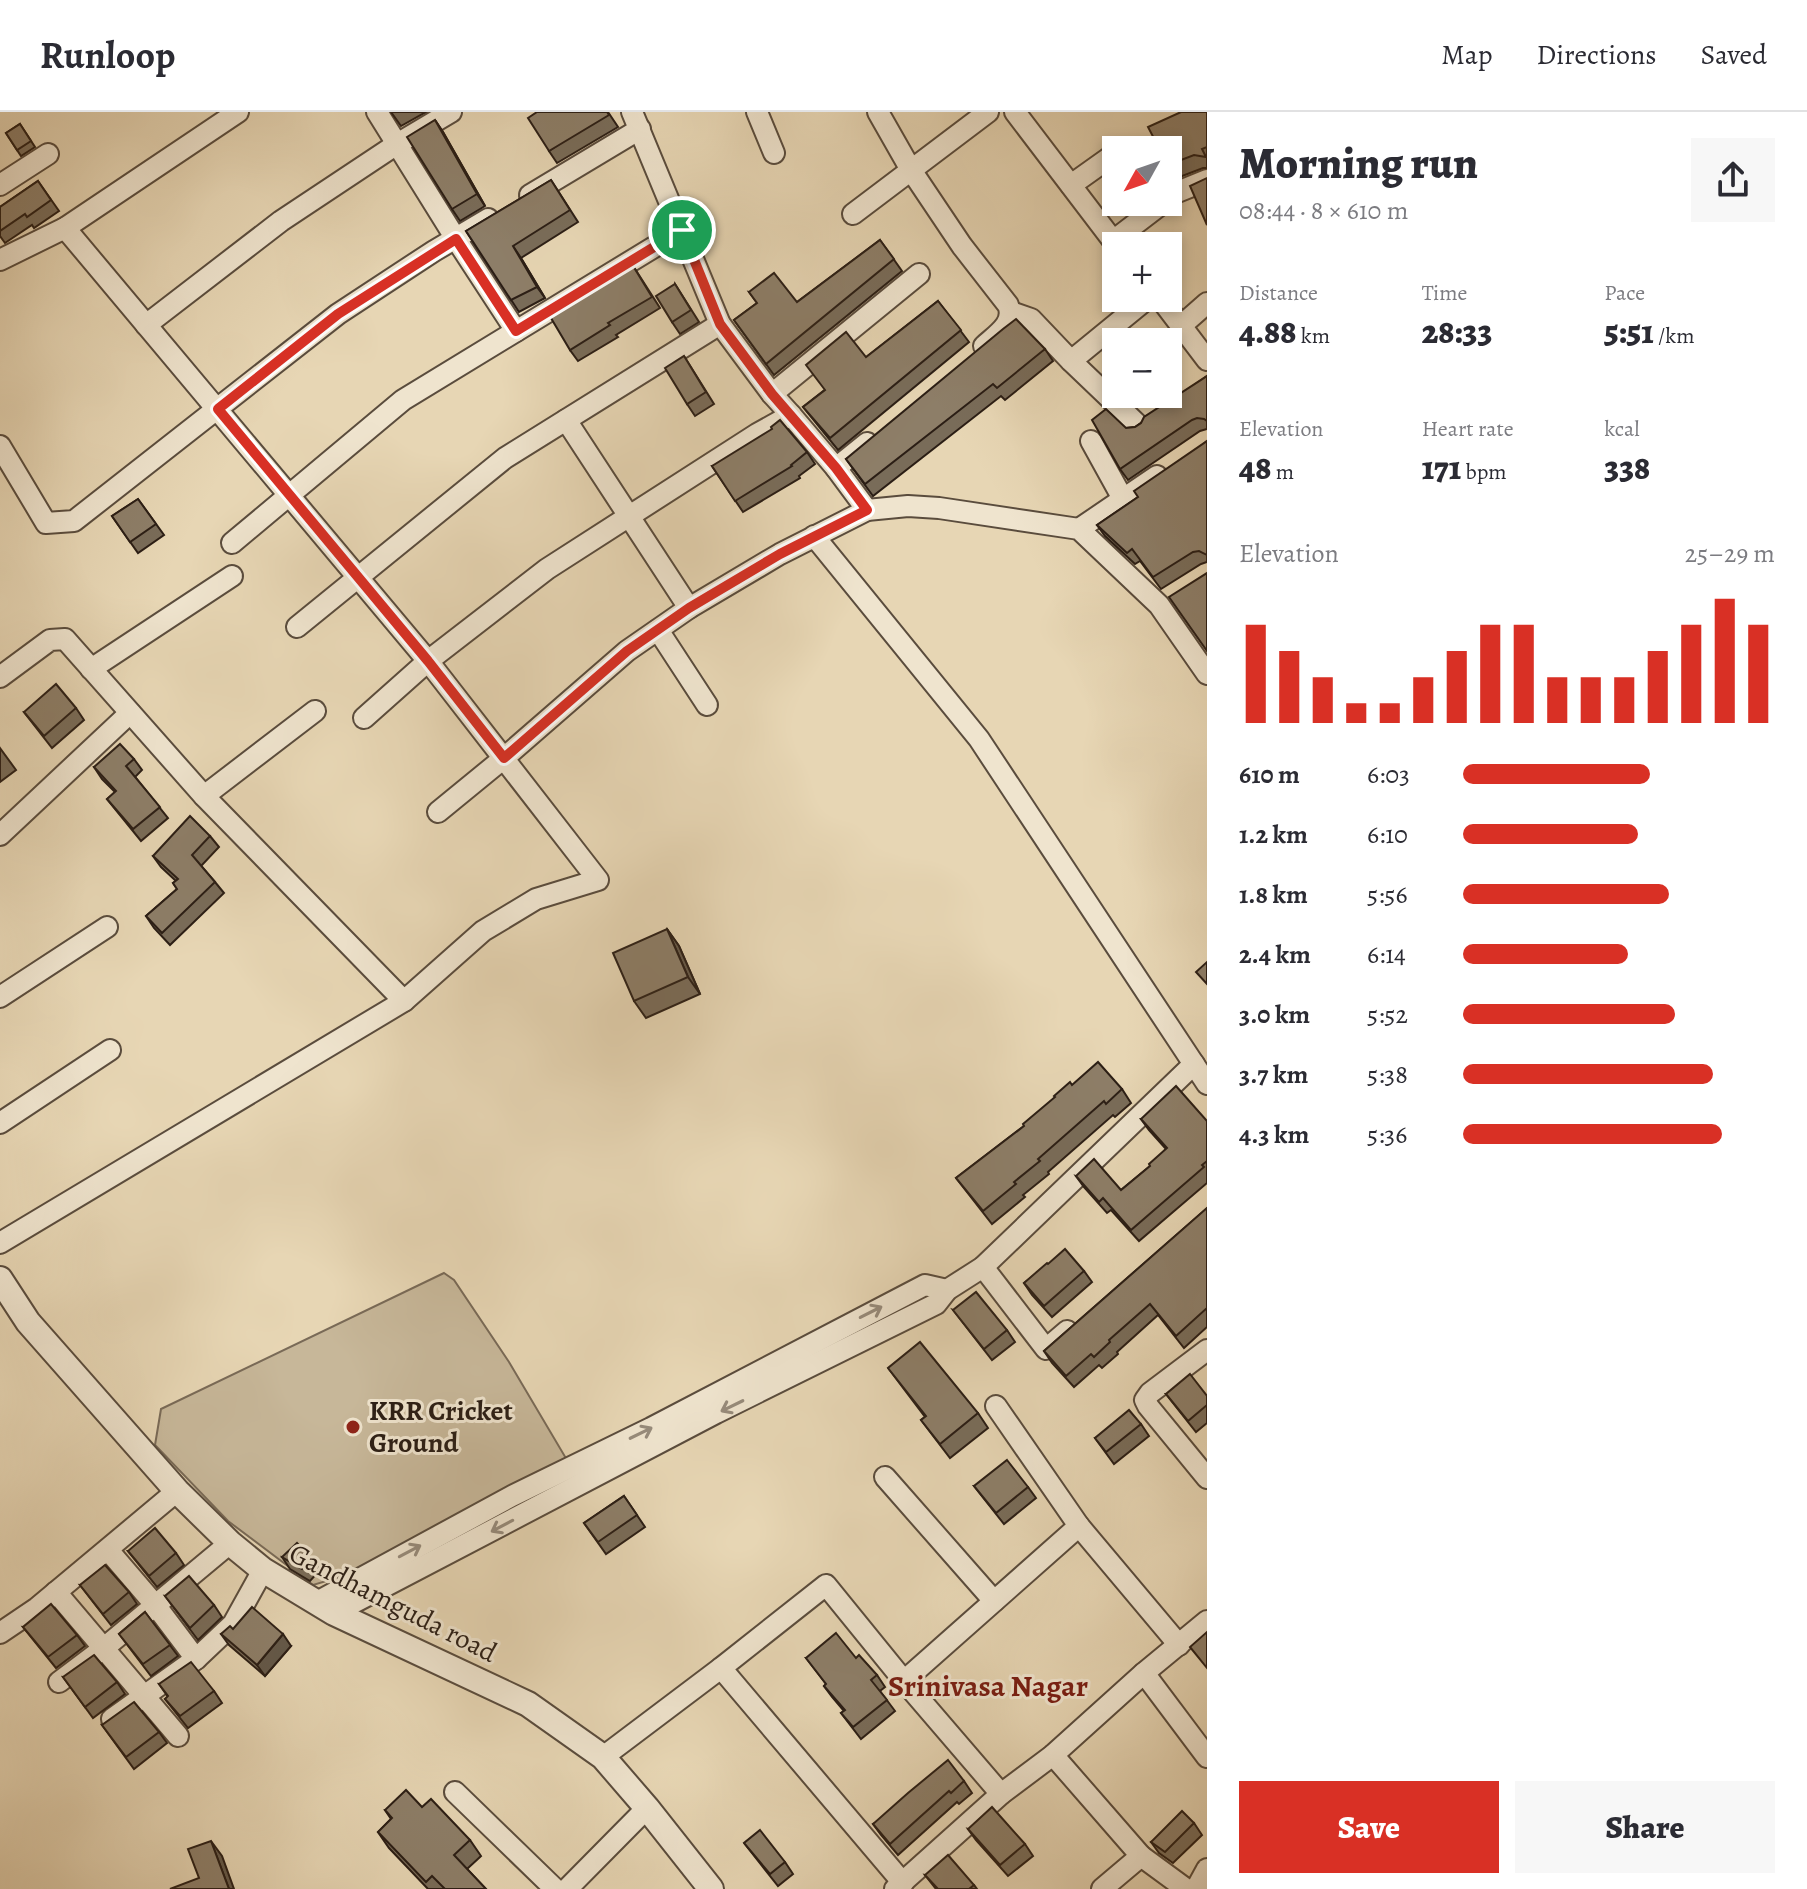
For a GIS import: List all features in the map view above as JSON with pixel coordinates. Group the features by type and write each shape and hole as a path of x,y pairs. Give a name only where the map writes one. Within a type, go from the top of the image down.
{"street":[{"path":"0,260 65,228 238,112"},
{"path":"377,112 516,331"},
{"path":"146,325 281,221 451,112"},
{"path":"757,112 774,153"},
{"path":"878,112 911,170 1011,312 1002,331 966,360"},
{"path":"853,214 988,112"},
{"path":"1015,112 1106,232"},
{"path":"0,446 46,523 74,521 338,314 636,121 720,324 772,394 836,468 867,510"},
{"path":"0,185 48,154"},
{"path":"1071,185 1102,163"},
{"path":"1182,190 1207,180"},
{"path":"1129,232 1147,216"},
{"path":"0,1243 404,1001 483,931 536,899 598,880 428,661 65,228"},
{"path":"232,543 403,400 682,230"},
{"path":"772,394 919,274"},
{"path":"1182,325 1207,303"},
{"path":"1011,312 1031,319 1139,426"},
{"path":"1071,361 1131,312"},
{"path":"1171,312 1207,360"},
{"path":"297,627 505,458 720,324"},
{"path":"364,718 428,661 547,569 791,415"},
{"path":"566,420 689,608"},
{"path":"836,468 883,429"},
{"path":"1091,441 1123,499"},
{"path":"1079,529 1171,467"},
{"path":"438,812 627,651 689,608 780,554 867,510 908,506 939,508 1079,529 1165,602 1207,674"},
{"path":"814,536 979,739 1207,1084"},
{"path":"91,669 232,576"},
{"path":"658,630 707,705"},
{"path":"0,677 50,640 65,639 204,796 404,1001"},
{"path":"204,796 315,711"},
{"path":"0,835 130,713"},
{"path":"0,997 107,927"},
{"path":"0,1123 110,1050"},
{"path":"326,1607 512,1496 601,1463 775,1374 936,1304 947,1290 983,1267 1194,1064"},
{"path":"983,1267 1046,1349 1081,1320"},
{"name":"Gandhamguda road","path":"0,1279 28,1322 177,1491 230,1543 263,1570 326,1607 528,1704 603,1757 711,1889"},
{"path":"1207,1350 1145,1400 1207,1478"},
{"path":"996,1406 1079,1526 1179,1645"},
{"path":"885,1477 994,1601"},
{"path":"0,1633 37,1608 177,1491"},
{"path":"904,1681 1079,1526"},
{"path":"59,1682 230,1543"},
{"path":"108,1550 196,1659"},
{"path":"103,1726 196,1659 233,1624 263,1570"},
{"path":"603,1757 826,1585 1001,1794"},
{"path":"56,1592 178,1736"},
{"path":"721,1668 899,1886 1001,1794 1053,1755 1207,1621"},
{"path":"1144,1673 1207,1757"},
{"path":"1053,1755 1141,1856 1186,1889"},
{"path":"455,1792 555,1889"},
{"path":"567,1889 647,1808"},
{"path":"1102,1889 1141,1856"},
{"path":"1196,1889 1207,1869"}],"shaded area":[{"name":"KRR Cricket Ground","path":"444,1273 454,1280 509,1362 567,1460 361,1571 313,1585 228,1521 155,1445 161,1409"}],"building":[{"path":"537,112 607,112 609,115 549,151 528,118"},
{"path":"1181,112 1207,112 1207,147 1202,149 1206,157 1194,155 1182,160 1182,136 1153,136 1148,127"},
{"path":"435,120 477,194 452,209 407,137"},
{"path":"20,124 31,141 17,150 6,133"},
{"path":"1207,178 1207,225 1190,186"},
{"path":"551,180 570,210 513,246 537,287 511,300 466,231"},
{"path":"38,181 51,200 0,231 0,207"},
{"path":"880,240 894,259 766,364 734,320 757,303 749,292 774,273 797,302"},
{"path":"630,261 652,297 570,350 548,313"},
{"path":"675,284 691,310 672,322 656,296"},
{"path":"938,301 961,330 830,438 803,407 825,390 806,365 846,332 866,357"},
{"path":"1016,319 1045,349 997,388 993,384 865,484 846,459"},
{"path":"684,356 706,392 687,404 665,368"},
{"path":"1207,376 1207,421 1192,420 1120,469 1092,420 1106,409 1126,428 1135,427 1158,408 1182,408 1182,392"},
{"path":"780,420 807,452 792,466 735,501 712,466 772,429"},
{"path":"1207,441 1207,555 1193,552 1153,577 1132,549 1127,553 1097,525 1138,497 1134,491"},
{"path":"138,499 156,524 130,542 112,516"},
{"path":"1207,573 1207,651 1169,597"},
{"path":"56,684 76,708 44,736 24,712"},
{"path":"120,744 134,759 126,766 160,807 133,829 107,799 116,791 94,767"},
{"path":"190,816 210,836 192,855 215,882 162,933 146,916 177,889 173,883 178,879 153,856"},
{"path":"667,929 688,977 634,1001 613,953"},
{"path":"1207,962 1207,984 1196,972"},
{"path":"1098,1062 1122,1089 1106,1104 1104,1101 983,1211 956,1178 1024,1126 1070,1082 1072,1085"},
{"path":"1176,1086 1207,1121 1207,1161 1202,1165 1204,1167 1131,1230 1103,1198 1099,1202 1076,1176 1094,1159 1121,1190 1150,1166 1167,1148 1141,1119"},
{"path":"1207,1208 1207,1308 1176,1336 1150,1304 1094,1357 1091,1354 1066,1376 1044,1351"},
{"path":"1065,1249 1084,1271 1044,1306 1024,1283"},
{"path":"976,1292 1007,1330 984,1349 953,1310"},
{"path":"920,1342 978,1413 940,1444 921,1420 926,1416 888,1368"},
{"path":"1190,1374 1207,1396 1207,1405 1188,1421 1166,1394"},
{"path":"1129,1410 1141,1424 1106,1452 1095,1438"},
{"path":"1007,1460 1028,1487 996,1513 974,1486"},
{"path":"624,1496 637,1515 598,1542 584,1523"},
{"path":"155,1528 176,1553 149,1576 128,1551"},
{"path":"297,1543 312,1559 302,1569 282,1557"},
{"path":"105,1565 129,1592 103,1614 80,1585"},
{"path":"189,1576 214,1605 190,1628 165,1596"},
{"path":"51,1604 77,1635 48,1657 23,1627"},
{"path":"252,1607 283,1634 257,1665 221,1634 230,1626 233,1629"},
{"path":"145,1612 170,1645 143,1664 119,1634"},
{"path":"1207,1632 1207,1668 1190,1647"},
{"path":"836,1633 856,1658 859,1655 877,1675 871,1680 887,1700 853,1727 841,1713 845,1710 824,1686 826,1684 806,1658"},
{"path":"94,1655 117,1682 85,1707 63,1677"},
{"path":"191,1662 214,1691 180,1716 165,1699 168,1696 159,1684"},
{"path":"134,1702 159,1732 126,1757 102,1725"},
{"path":"948,1760 964,1781 890,1844 873,1824"},
{"path":"406,1790 422,1807 431,1799 470,1840 454,1855 486,1889 445,1889 432,1876 426,1882 378,1832 392,1818 385,1810"},
{"path":"992,1807 1025,1844 1000,1865 968,1829"},
{"path":"1182,1811 1194,1823 1165,1852 1151,1842"},
{"path":"760,1830 785,1862 770,1874 744,1843"},
{"path":"211,1841 229,1889 170,1889 199,1878 188,1849"},
{"path":"948,1855 974,1885 969,1889 938,1889 925,1875"}],"place":[{"name":"KRR Cricket Ground","path":"353,1427"}],"district":[{"name":"Srinivasa Nagar","path":"988,1686"}],"route":[{"path":"682,230 720,324 772,394 836,468 867,510 780,554 689,608 627,651 504,758 428,661 218,409 338,314 456,239 516,331 682,230"}]}
